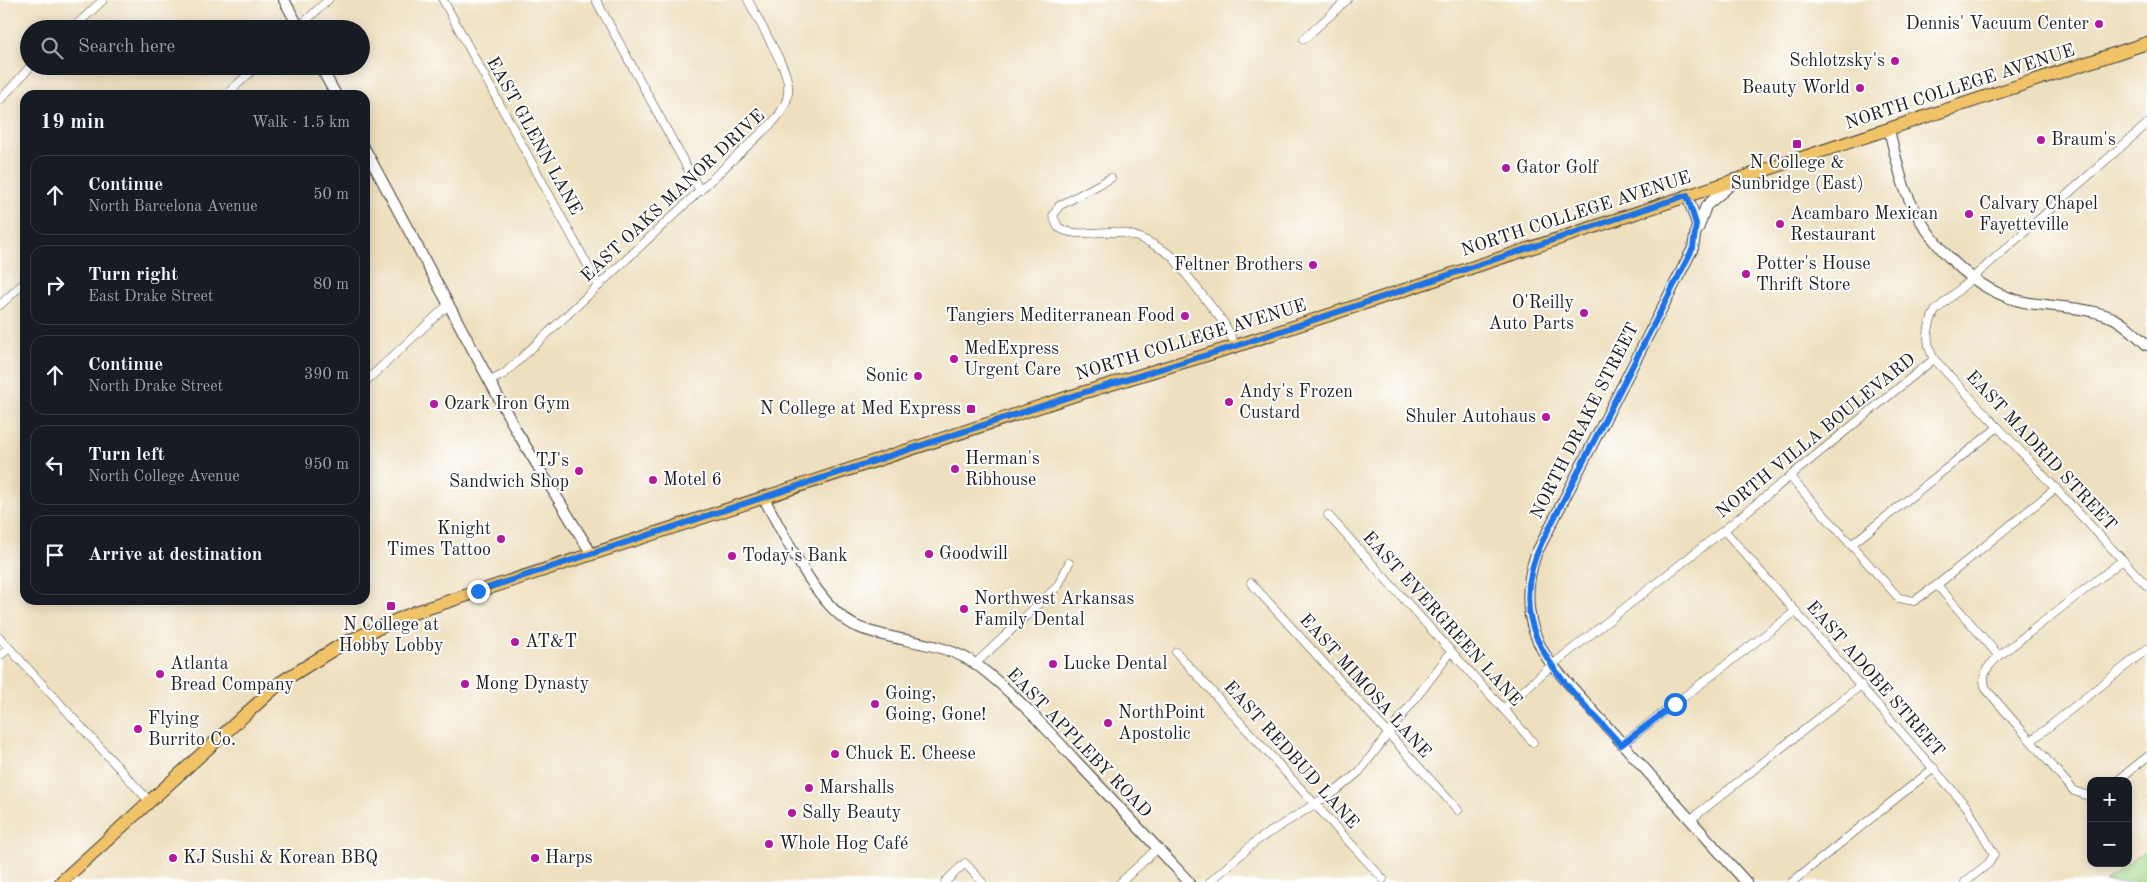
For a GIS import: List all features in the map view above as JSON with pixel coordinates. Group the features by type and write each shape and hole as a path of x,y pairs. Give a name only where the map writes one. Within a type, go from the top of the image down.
{"main road":[{"name":"NORTH COLLEGE AVENUE","path":"61,882 260,698 322,655 413,613 1072,396 1236,346 2147,44"}],"street":[{"path":"82,20 103,0"},
{"path":"284,0 295,20"},
{"path":"307,20 328,0"},
{"name":"EAST GLENN LANE","path":"443,0 599,286"},
{"path":"596,0 700,191"},
{"name":"EAST OAKS MANOR DRIVE","path":"490,381 504,374 773,122 787,100 789,91 786,70 748,0"},
{"path":"1304,39 1347,0"},
{"path":"1,97 22,75"},
{"path":"231,90 247,75"},
{"path":"325,75 333,90"},
{"name":"NORTH VILLA BOULEVARD","path":"1503,709 1552,665 1724,530 1934,359 1927,343 1931,318 1940,305 2147,124"},
{"path":"1889,130 1904,188 1918,216 1944,251 1972,276 1995,292 2018,301 2111,317 2135,333 2147,345"},
{"path":"370,158 518,432 591,553"},
{"path":"1111,178 1059,206 1053,216 1058,227 1071,232 1116,232 1160,248 1172,256 1224,323 1236,346"},
{"name":"NORTH DRAKE STREET","path":"1739,178 1706,206 1693,248 1546,533 1532,566 1527,587 1528,612 1535,636 1552,665 1743,881"},
{"path":"1687,195 1697,232"},
{"path":"0,305 20,287"},
{"path":"370,377 449,304"},
{"name":"EAST MADRID STREET","path":"1934,359 2147,586"},
{"path":"1851,545 1998,427"},
{"path":"1790,477 1899,598 1914,601 1937,585 2056,488"},
{"name":"EAST APPLEBY ROAD","path":"763,497 816,588 841,617 859,627 934,645 975,664 1030,712 1189,882"},
{"name":"EAST EVERGREEN LANE","path":"1328,515 1533,742"},
{"name":"EAST ADOBE STREET","path":"1724,530 1967,807 1994,854 1989,864 1965,882"},
{"path":"2087,796 2074,791 1986,689 1983,683 1986,669 1999,656 2123,560"},
{"path":"975,664 1058,586 1069,563"},
{"name":"EAST MIMOSA LANE","path":"1251,583 1458,810"},
{"path":"1937,585 1999,656"},
{"path":"1621,745 1796,612"},
{"path":"0,638 149,801"},
{"path":"0,656 9,648"},
{"path":"2031,741 2147,649"},
{"name":"EAST REDBUD LANE","path":"1176,652 1383,880"},
{"path":"1210,882 1256,841 1350,781 1370,761 1451,652"},
{"path":"1690,820 1861,685"},
{"path":"2122,777 2147,757"},
{"path":"1792,882 1934,768"},
{"path":"1121,882 1158,848"},
{"path":"945,882 964,864 982,882"}],"green space":[{"path":"2147,849 2147,882 2105,882 2124,867 2132,867 2132,861"}],"place":[{"name":"Dennis' Vacuum Center","path":"2099,24"},
{"name":"Schlotzsky's","path":"1895,61"},
{"name":"Beauty World","path":"1860,88"},
{"name":"Braum's","path":"2041,140"},
{"name":"N College & Sunbridge (East)","path":"1797,144"},
{"name":"Gator Golf","path":"1506,168"},
{"name":"Calvary Chapel Fayetteville","path":"1969,214"},
{"name":"Acambaro Mexican Restaurant","path":"1780,224"},
{"name":"Feltner Brothers","path":"1313,265"},
{"name":"Potter's House Thrift Store","path":"1746,274"},
{"name":"O'Reilly Auto Parts","path":"1584,313"},
{"name":"Tangiers Mediterranean Food","path":"1185,316"},
{"name":"MedExpress Urgent Care","path":"954,359"},
{"name":"Sonic","path":"918,376"},
{"name":"Andy's Frozen Custard","path":"1229,402"},
{"name":"Ozark Iron Gym","path":"434,404"},
{"name":"N College at Med Express","path":"971,409"},
{"name":"Shuler Autohaus","path":"1546,417"},
{"name":"Herman's Ribhouse","path":"955,469"},
{"name":"TJ's Sandwich Shop","path":"579,471"},
{"name":"Motel 6","path":"653,480"},
{"name":"Knight Times Tattoo","path":"501,539"},
{"name":"Goodwill","path":"929,554"},
{"name":"Today's Bank","path":"732,556"},
{"name":"N College at Hobby Lobby","path":"391,606"},
{"name":"Northwest Arkansas Family Dental","path":"964,609"},
{"name":"AT&T","path":"515,642"},
{"name":"Lucke Dental","path":"1053,664"},
{"name":"Atlanta Bread Company","path":"160,674"},
{"name":"Mong Dynasty","path":"465,684"},
{"name":"Going, Going, Gone!","path":"875,704"},
{"name":"NorthPoint Apostolic","path":"1108,723"},
{"name":"Flying Burrito Co.","path":"138,729"},
{"name":"Chuck E. Cheese","path":"835,754"},
{"name":"Marshalls","path":"809,788"},
{"name":"Sally Beauty","path":"792,813"},
{"name":"Whole Hog Café","path":"769,844"},
{"name":"KJ Sushi & Korean BBQ","path":"173,858"},
{"name":"Harps","path":"535,858"}],"route":[{"path":"478,591 1072,396 1236,346 1687,195 1697,232 1693,248 1536,554 1527,587 1528,612 1540,648 1552,665 1621,745 1675,704"}]}
